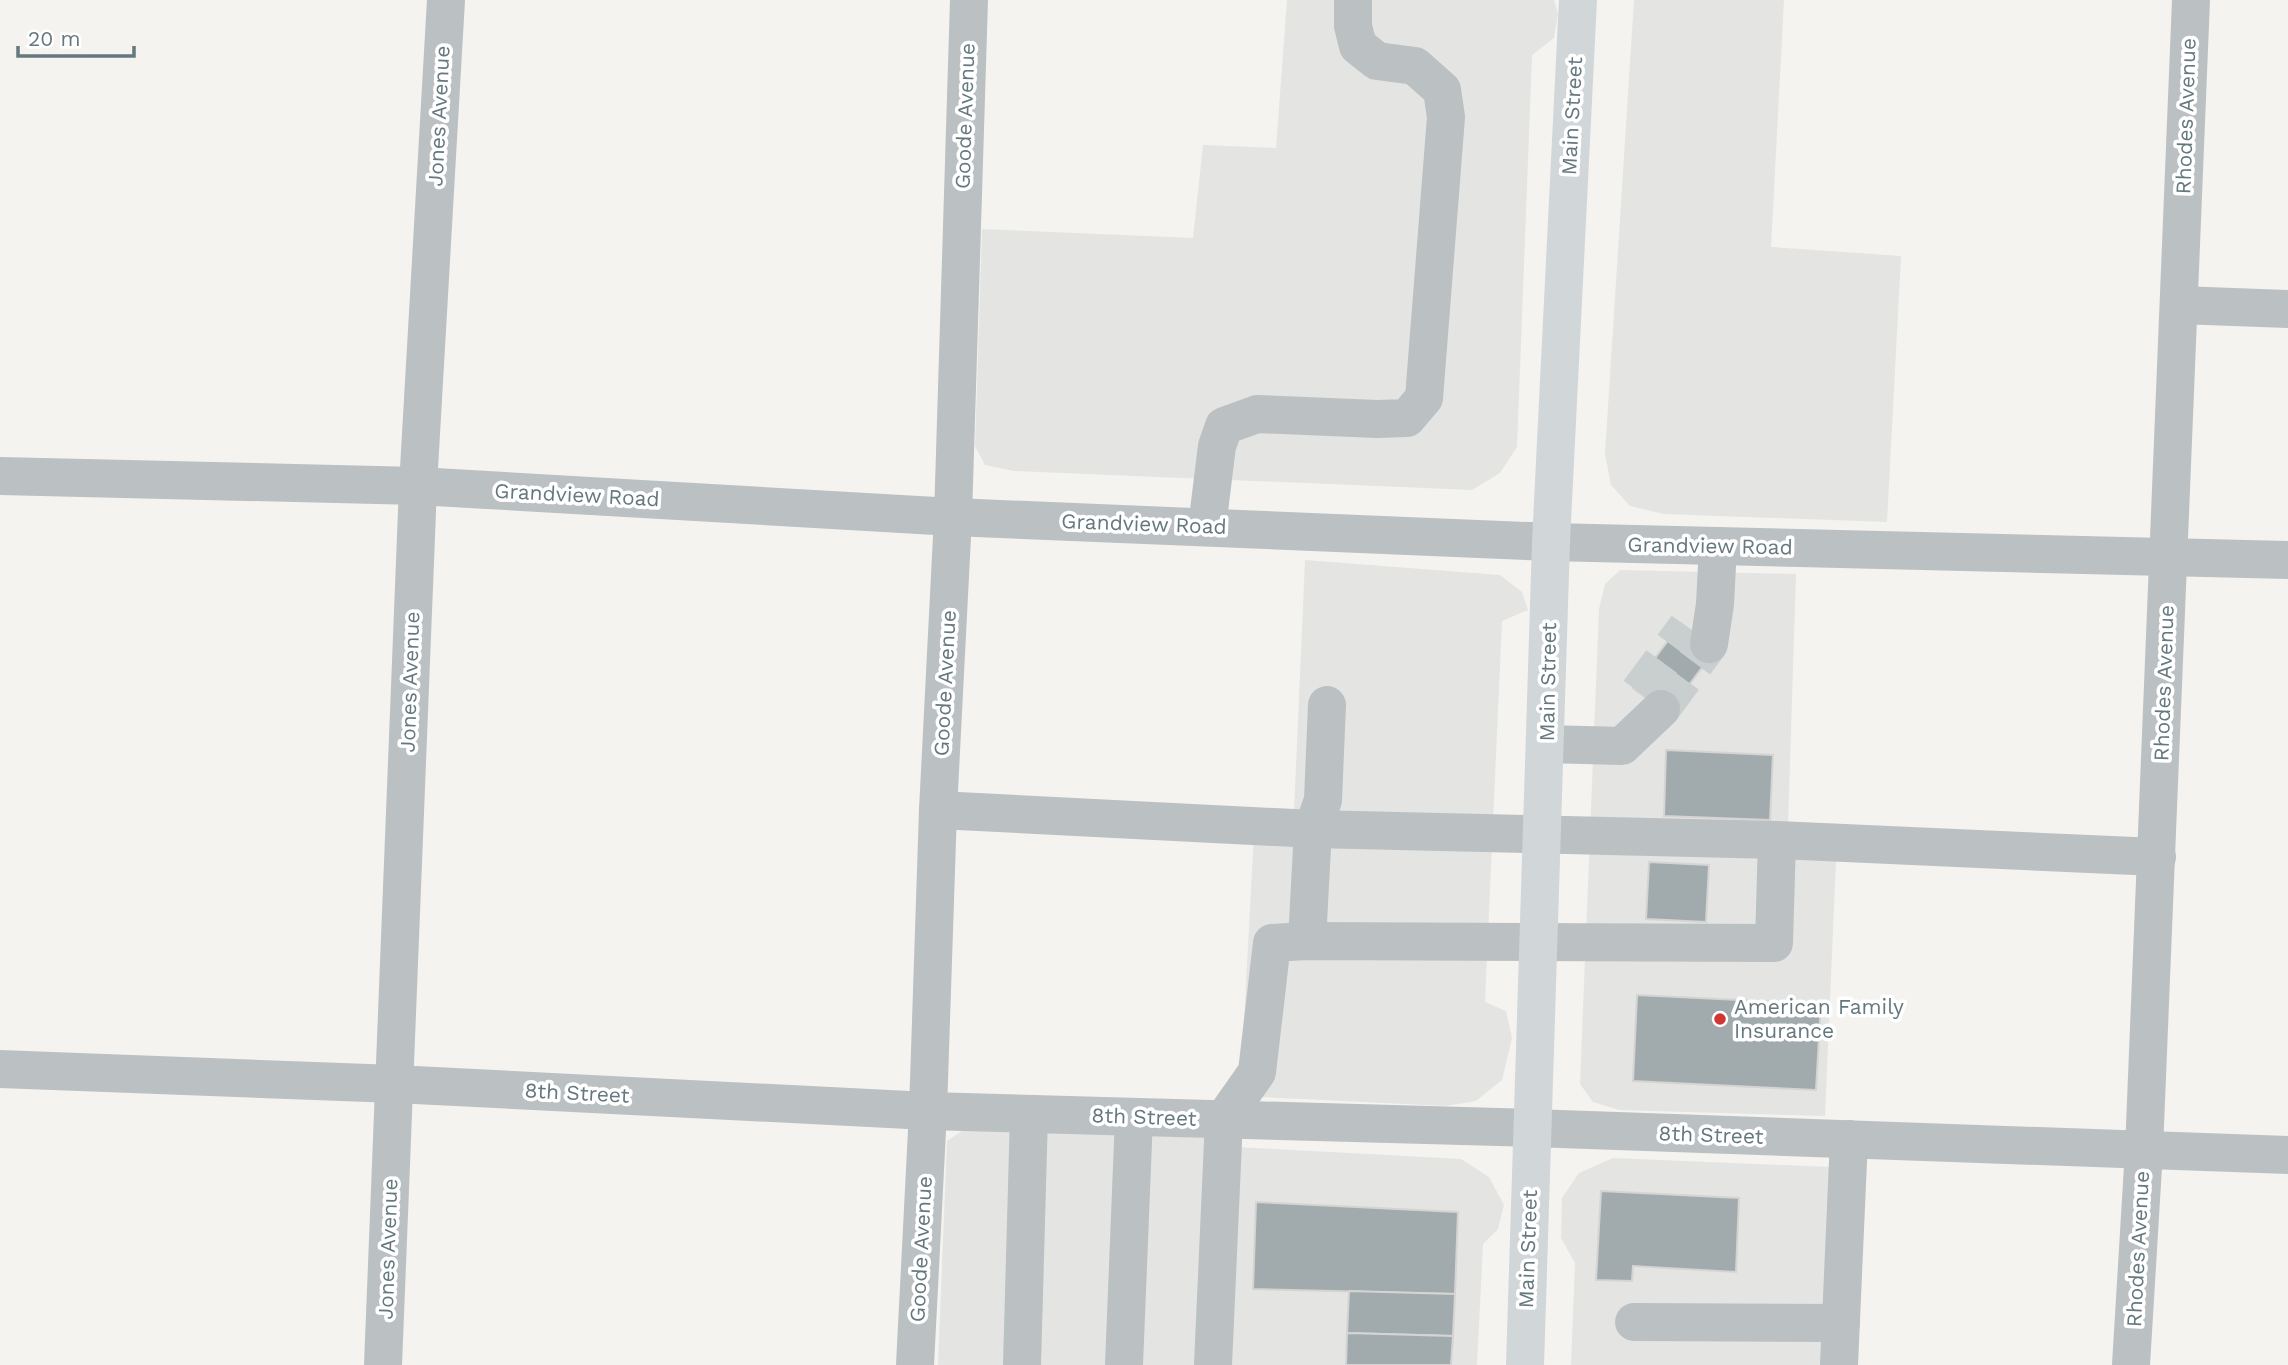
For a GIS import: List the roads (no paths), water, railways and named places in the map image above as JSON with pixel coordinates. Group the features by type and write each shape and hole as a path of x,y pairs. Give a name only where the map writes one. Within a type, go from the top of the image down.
{"main road":[{"name":"Main Street","path":"1525,1365 1551,542 1578,0"}],"street":[{"name":"Jones Avenue","path":"383,1365 418,486 446,0"},
{"name":"Goode Avenue","path":"915,1365 953,517 969,0"},
{"path":"1207,527 1217,446 1224,426 1257,414 1407,418 1424,398 1446,117 1442,90 1415,66 1377,61 1358,46 1353,26 1353,0"},
{"name":"Rhodes Avenue","path":"2132,1365 2157,857 2191,0"},
{"path":"2179,305 2288,309"},
{"name":"Grandview Road","path":"0,475 418,486 953,517 1551,542 2288,560"},
{"path":"1704,625 1718,546"},
{"path":"1546,744 1622,746 1650,701"},
{"path":"1307,941 1313,829 1323,800 1327,705"},
{"path":"938,810 1313,829 1777,840 2157,857"},
{"path":"1213,1365 1224,1119 1256,1072 1272,943 1774,943 1777,840"},
{"name":"8th Street","path":"0,1069 395,1084 928,1111 1532,1128 2288,1155"},
{"path":"1022,1365 1029,1114"},
{"path":"1124,1365 1134,1117"},
{"path":"1839,1365 1849,1139"},
{"path":"1634,1322 1841,1323"}],"tunnel":[{"path":"1639,692 1687,627"},
{"path":"1661,709 1709,644"}],"place":[{"name":"American Family Insurance","path":"1720,1019"}]}
